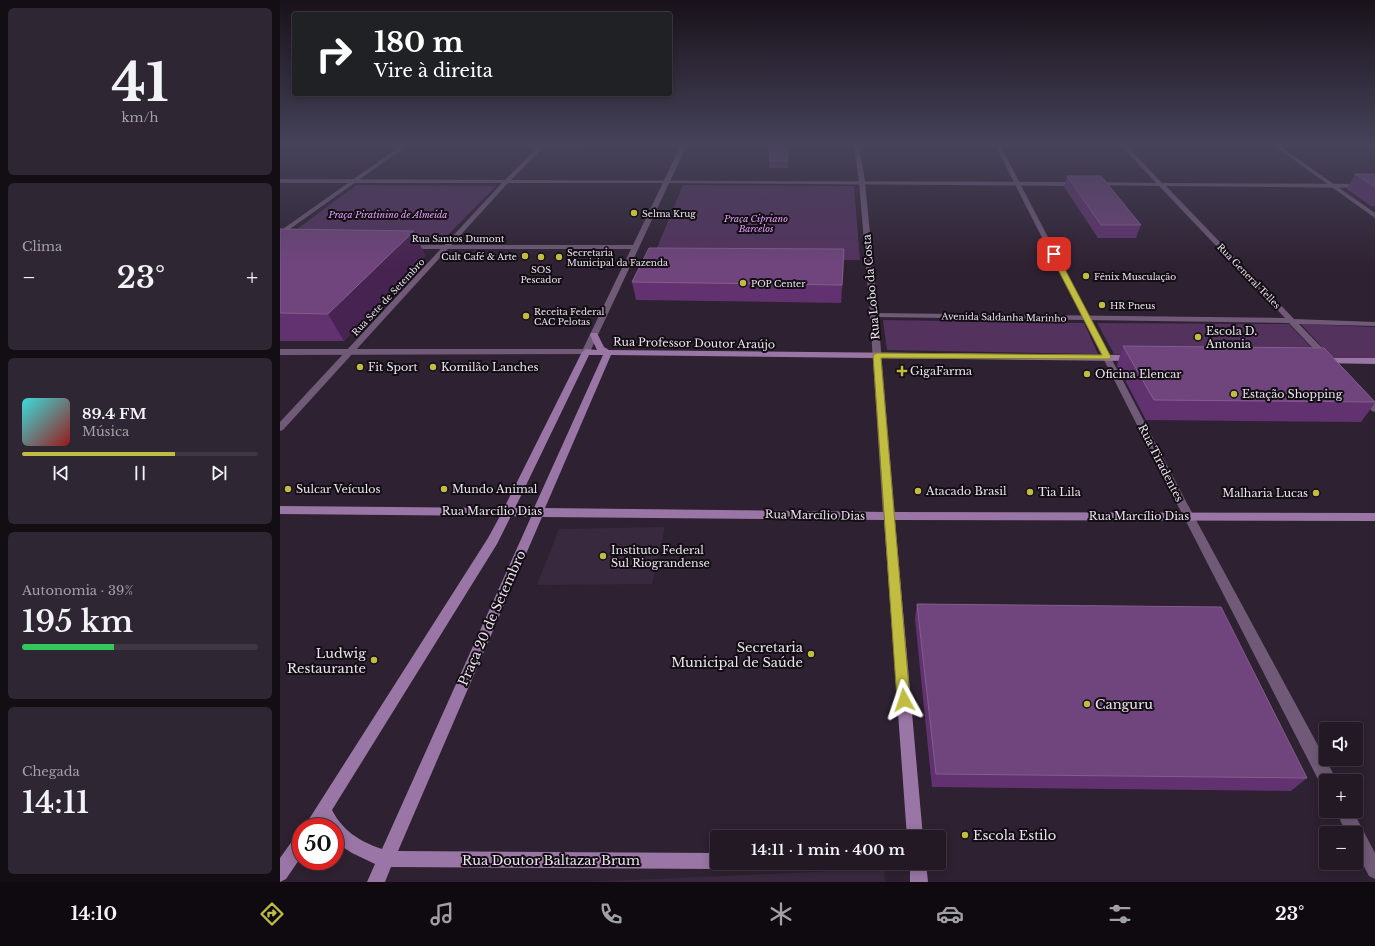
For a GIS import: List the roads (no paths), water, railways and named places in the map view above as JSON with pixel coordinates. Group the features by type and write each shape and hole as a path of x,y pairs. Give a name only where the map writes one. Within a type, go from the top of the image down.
{"main road":[{"path":"594,335 600,348 608,353"},
{"path":"318,818 493,541 586,352"},
{"name":"Rua Professor Doutor Araújo","path":"586,352 1107,357"},
{"name":"Praça 20 de Setembro","path":"376,882 608,353"},
{"path":"1107,357 1139,358"},
{"path":"1314,360 1375,361"},
{"name":"Rua Marcílio Dias","path":"280,510 889,516 1375,517"},
{"name":"Rua Lobo da Costa","path":"889,516 914,830"},
{"path":"324,810 328,818"},
{"path":"344,839 359,848 386,859"},
{"path":"280,873 292,856"},
{"name":"Rua Doutor Baltazar Brum","path":"386,859 710,861"},
{"path":"918,870 919,882"}],"street":[{"path":"280,234 347,186"},
{"name":"Rua Sete de Setembro","path":"280,428 502,186"},
{"path":"586,352 665,186"},
{"name":"Rua Lobo da Costa","path":"862,186 874,315 889,516"},
{"name":"Rua Tiradentes","path":"1018,186 1188,516 1324,774"},
{"name":"Rua General Telles","path":"1162,186 1340,372"},
{"path":"1333,186 1375,216"},
{"name":"Rua Santos Dumont","path":"400,247 635,248"},
{"name":"Avenida Saldanha Marinho","path":"874,315 1292,321 1375,324"},
{"name":"Rua Professor Doutor Araújo","path":"280,352 586,352"},
{"path":"1356,388 1375,409"},
{"path":"1363,847 1375,870"}],"place":[{"name":"Selma Krug","path":"634,213"},
{"name":"Cult Café & Arte","path":"525,256"},
{"name":"SOS Pescador","path":"541,257"},
{"name":"Secretaria Municipal da Fazenda","path":"559,257"},
{"name":"Fênix Musculação","path":"1086,276"},
{"name":"POP Center","path":"743,283"},
{"name":"HR Pneus","path":"1102,305"},
{"name":"Receita Federal CAC Pelotas","path":"526,316"},
{"name":"Escola D. Antonia","path":"1198,337"},
{"name":"Fit Sport","path":"360,367"},
{"name":"Komilão Lanches","path":"433,367"},
{"name":"GigaFarma","path":"902,371"},
{"name":"Oficina Elencar","path":"1087,374"},
{"name":"Estação Shopping","path":"1234,394"},
{"name":"Sulcar Veículos","path":"288,489"},
{"name":"Mundo Animal","path":"444,489"},
{"name":"Atacado Brasil","path":"918,491"},
{"name":"Tia Lila","path":"1030,492"},
{"name":"Malharia Lucas","path":"1316,493"},
{"name":"Instituto Federal Sul Riograndense","path":"603,556"},
{"name":"Secretaria Municipal de Saúde","path":"811,654"},
{"name":"Ludwig Restaurante","path":"374,660"},
{"name":"Canguru","path":"1087,704"},
{"name":"Escola Estilo","path":"965,835"}],"park label":[{"name":"Praça Piratinino de Almeida","path":"388,214"},
{"name":"Praça Cipriano Barcelos","path":"756,224"}]}
